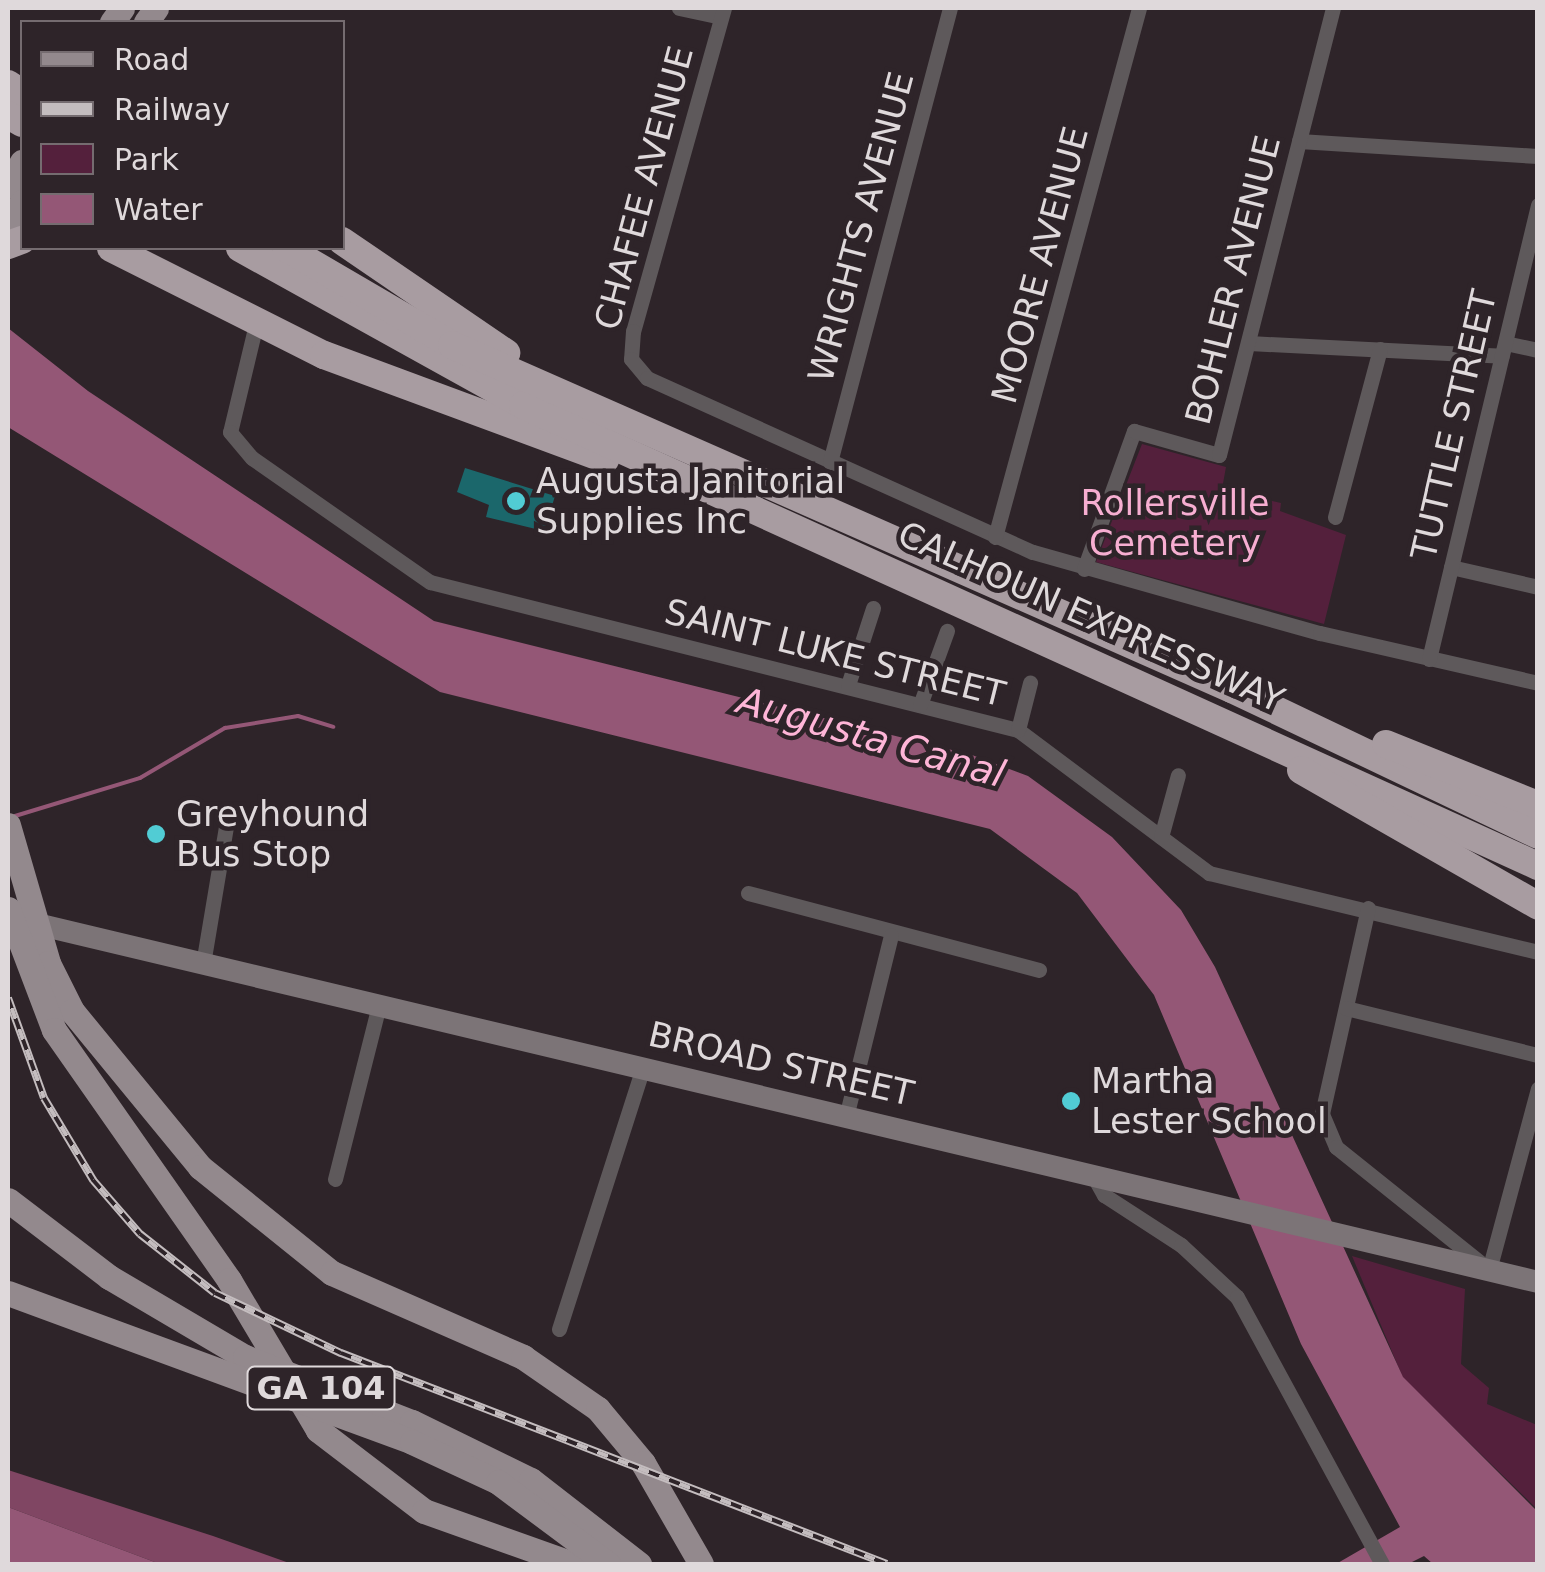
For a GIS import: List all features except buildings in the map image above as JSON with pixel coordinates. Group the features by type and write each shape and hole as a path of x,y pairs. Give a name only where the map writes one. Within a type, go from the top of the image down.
{"highway":[{"path":"345,243 598,407"},
{"path":"111,250 256,324 866,556"},
{"name":"CALHOUN EXPRESSWAY","path":"244,250 524,405 1174,696 1538,866"},
{"name":"CALHOUN EXPRESSWAY","path":"289,250 452,344 1085,623 1538,834"},
{"path":"1085,623 1538,805"},
{"path":"1174,696 1538,906"}],"main road":[{"path":"11,837 37,924 72,1011 127,1087 234,1200 332,1273 522,1357 598,1409 632,1449 701,1564"},
{"name":"BROAD STREET","path":"8,914 378,1009 846,1113 1538,1282"},
{"path":"8,914 54,1030 229,1280 318,1430 424,1511 573,1564"},
{"name":"GA 104","path":"8,1200 109,1277 245,1358 412,1422 531,1480 639,1564"},
{"name":"GA 104","path":"8,1293 412,1442 498,1482 608,1564"}],"street":[{"path":"679,8 723,12"},
{"name":"WRIGHTS AVENUE","path":"830,462 950,8"},
{"name":"MOORE AVENUE","path":"995,537 1139,8"},
{"name":"BOHLER AVENUE","path":"1084,569 1134,431 1219,455 1332,8"},
{"name":"CHAFEE AVENUE","path":"723,12 633,331 631,359 647,378 830,462"},
{"path":"1299,141 1538,156"},
{"name":"TUTTLE STREET","path":"1430,659 1538,204"},
{"name":"SAINT LUKE STREET","path":"256,324 230,432 252,458 400,567 496,604 1018,730 1209,873 1368,908 1538,952"},
{"path":"1249,342 1380,349 1538,350"},
{"path":"1335,518 1380,349"},
{"path":"830,462 995,537 1084,569 1430,659 1538,683"},
{"path":"1451,567 1538,587"},
{"path":"848,686 874,608"},
{"path":"920,704 947,631"},
{"path":"1018,730 1030,682"},
{"path":"1160,836 1178,775"},
{"path":"203,964 227,820"},
{"path":"748,893 891,936 1039,970"},
{"path":"1368,908 1322,1114 1336,1147 1489,1270 1538,1088"},
{"path":"846,1113 891,936"},
{"path":"1346,1008 1538,1055"},
{"path":"336,1179 378,1009"},
{"path":"559,1329 642,1068"},
{"path":"1094,1176 1104,1195 1175,1242 1237,1297 1382,1564"}],"green space":[{"name":"Rollersville Cemetery","path":"1142,444 1226,467 1222,489 1281,503 1280,511 1346,535 1324,624 1096,562"},
{"path":"1352,1256 1465,1289 1461,1364 1489,1388 1487,1404 1537,1425 1537,1509 1403,1378"}],"shaded area":[{"path":"8,1470 292,1564 160,1564 8,1507"}],"water":[{"name":"Augusta Canal","path":"8,328 88,391 434,621 972,755 1028,776 1112,837 1181,910 1215,967 1403,1377 1537,1511 1537,1564 1433,1564 1424,1556 1408,1564 1336,1564 1400,1527 1301,1344 1154,995 1077,893 990,829 440,692 8,427"},
{"path":"8,1507 160,1564 8,1564"}],"waterway":[{"path":"15,816 140,778 225,728 298,716 333,727"}],"railway":[{"path":"8,998 44,1098 93,1180 140,1234 215,1293 341,1353 887,1564"}],"place":[{"name":"Augusta Janitorial Supplies Inc","path":"516,501"},
{"name":"Greyhound Bus Stop","path":"156,834"},
{"name":"Martha Lester School","path":"1071,1101"}]}
